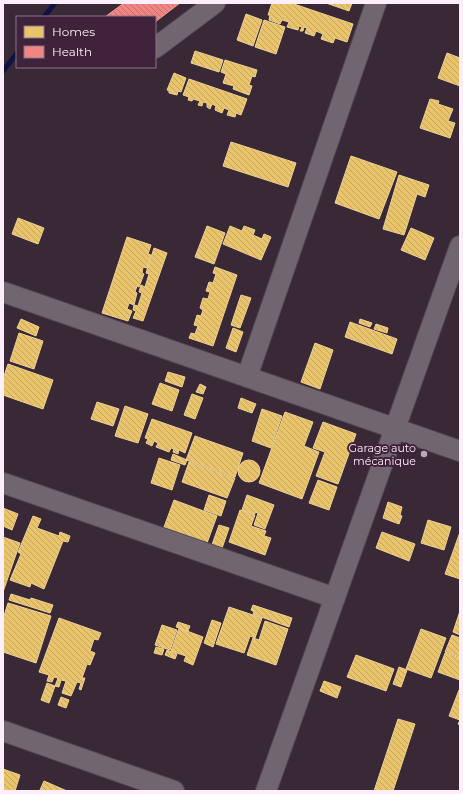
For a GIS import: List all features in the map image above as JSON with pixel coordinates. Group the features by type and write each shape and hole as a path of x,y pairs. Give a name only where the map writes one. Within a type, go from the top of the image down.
{"street":[{"path":"156,47 215,3"},
{"path":"247,377 376,3"},
{"path":"266,791 460,246"},
{"path":"3,292 460,451"},
{"path":"3,483 335,598"},
{"path":"3,731 174,791"}],"building: Homes":[{"path":"272,3 291,3 353,24 347,42 335,38 333,43 321,39 323,34 316,31 314,36 305,33 307,28 304,27 303,31 300,31 302,27 299,26 298,30 287,27 289,22 282,20 280,24 269,20 270,15 268,15"},
{"path":"326,3 352,3 349,11"},
{"path":"246,14 262,20 253,46 237,40"},
{"path":"264,20 285,27 276,54 255,47"},
{"path":"195,51 223,60 219,72 191,63"},
{"path":"447,53 460,58 460,86 438,78"},
{"path":"225,60 257,70 255,77 252,76 249,85 252,86 249,95 233,89 234,86 223,83 226,74 221,72"},
{"path":"174,73 186,78 181,92 178,91 177,95 169,93 167,90"},
{"path":"189,79 247,99 241,115 236,113 235,117 227,115 229,110 224,108 222,113 215,110 216,106 212,104 210,109 207,107 207,103 203,102 202,106 198,105 200,101 193,99 192,101 188,100 189,97 183,95"},
{"path":"430,99 439,101 438,104 453,109 448,121 455,123 450,138 420,128"},
{"path":"231,142 296,163 288,187 223,166"},
{"path":"351,156 397,172 379,219 335,203"},
{"path":"399,175 429,185 425,197 417,194 404,235 383,229"},
{"path":"18,218 44,228 38,244 12,234"},
{"path":"207,226 225,233 214,264 195,257"},
{"path":"230,226 242,231 244,226 255,230 253,235 262,239 264,234 271,237 261,260 223,244"},
{"path":"411,228 434,238 425,260 401,250"},
{"path":"127,237 151,245 148,254 151,255 147,268 143,267 142,273 144,274 139,287 137,286 135,292 137,293 134,305 129,303 127,309 132,311 128,321 102,313"},
{"path":"154,248 167,253 143,321 133,318 136,311 133,310 134,305 138,306 142,293 139,292 141,285 145,287 149,274 146,273"},
{"path":"215,267 237,275 213,346 189,338 191,333 195,334 198,326 194,325 197,315 201,316 203,310 200,308 203,298 208,299 210,292 206,291 209,282 213,283 216,274 213,273"},
{"path":"241,295 251,298 240,328 231,325"},
{"path":"21,319 39,327 36,336 17,328"},
{"path":"360,319 372,323 370,327 359,323"},
{"path":"350,322 397,339 392,354 345,337"},
{"path":"376,324 388,328 387,333 374,329"},
{"path":"233,328 243,332 236,352 226,348"},
{"path":"19,333 43,341 34,369 10,361"},
{"path":"315,343 333,350 320,389 301,382"},
{"path":"8,364 53,380 43,409 3,395 3,379"},
{"path":"168,372 185,377 182,387 165,381"},
{"path":"160,383 179,390 172,411 152,404"},
{"path":"200,384 206,387 203,394 196,392"},
{"path":"192,394 203,398 195,419 184,415"},
{"path":"241,398 256,404 252,413 238,408"},
{"path":"97,402 119,409 113,426 91,419"},
{"path":"125,406 148,414 138,443 115,436"},
{"path":"262,409 282,416 271,448 252,441"},
{"path":"285,412 313,422 304,446 319,452 302,499 259,483"},
{"path":"152,419 192,433 185,453 179,450 178,454 173,452 174,449 171,448 169,452 156,447 158,443 154,441 152,446 146,443 148,439 145,438"},
{"path":"323,422 356,434 338,484 316,476 325,452 313,448"},
{"path":"195,436 243,453 235,477 186,460"},
{"path":"173,454 187,460 185,465 171,460"},
{"path":"159,458 180,465 172,490 151,483"},
{"path":"249,460 257,463 260,471 257,479 249,482 241,479 238,471 241,463"},
{"path":"189,462 235,478 227,498 182,482"},
{"path":"318,480 337,487 329,510 309,503"},
{"path":"209,495 226,501 221,516 204,510"},
{"path":"247,495 274,505 265,529 254,525 258,513 255,512 255,514 242,510"},
{"path":"174,500 217,516 207,543 164,527"},
{"path":"388,502 402,507 400,515 402,516 399,524 383,518"},
{"path":"3,508 18,514 12,530 3,526"},
{"path":"240,510 255,515 251,526 266,531 264,536 271,538 265,555 229,542"},
{"path":"33,516 41,519 37,528 59,536 60,532 70,536 68,542 63,541 44,589 31,583 30,587 10,580 21,554 18,552"},
{"path":"428,520 451,527 444,550 421,543"},
{"path":"219,525 229,528 219,557 209,553"},
{"path":"382,532 415,544 409,561 376,548"},
{"path":"460,532 460,579 445,574"},
{"path":"3,537 20,543 3,592"},
{"path":"11,594 53,605 50,613 9,600"},
{"path":"8,603 51,616 36,663 3,652 3,619"},
{"path":"253,605 292,618 289,627 253,614 254,612 251,610"},
{"path":"229,607 262,618 255,638 250,636 244,653 216,644"},
{"path":"460,611 460,635 453,632"},
{"path":"59,618 101,633 98,640 94,639 90,651 95,653 90,665 87,664 82,678 85,678 81,690 79,689 81,683 77,682 71,696 62,693 66,681 61,680 59,687 55,686 58,678 54,677 52,682 47,681 49,675 39,672"},
{"path":"212,620 221,623 213,647 204,643"},
{"path":"265,621 288,629 276,665 247,655 253,638 259,640"},
{"path":"178,622 190,626 188,631 176,627"},
{"path":"162,625 177,630 170,650 155,645"},
{"path":"179,628 203,637 193,665 184,661 186,656 171,651"},
{"path":"421,629 446,638 431,678 406,669"},
{"path":"452,635 460,638 460,657 445,652"},
{"path":"156,647 164,649 162,655 154,653"},
{"path":"167,650 177,654 175,659 165,655"},
{"path":"445,653 460,658 460,680 438,672"},
{"path":"356,655 394,669 386,691 347,677"},
{"path":"399,667 407,670 401,687 393,684"},
{"path":"324,681 341,687 337,698 320,691"},
{"path":"47,683 55,686 49,703 41,700"},
{"path":"459,690 460,691 460,720 449,716"},
{"path":"61,697 69,700 66,708 58,705"},
{"path":"398,719 415,724 393,791 374,791"},
{"path":"3,769 20,775 15,791 3,791"},
{"path":"44,781 67,791 42,791 40,790"}],"building: Health":[{"path":"124,3 180,3 156,21 156,16 106,16"}],"waterway":[{"path":"45,16 55,3"},
{"path":"3,71 16,54"}],"place":[{"name":"Garage auto mécanique","path":"424,454"}]}
